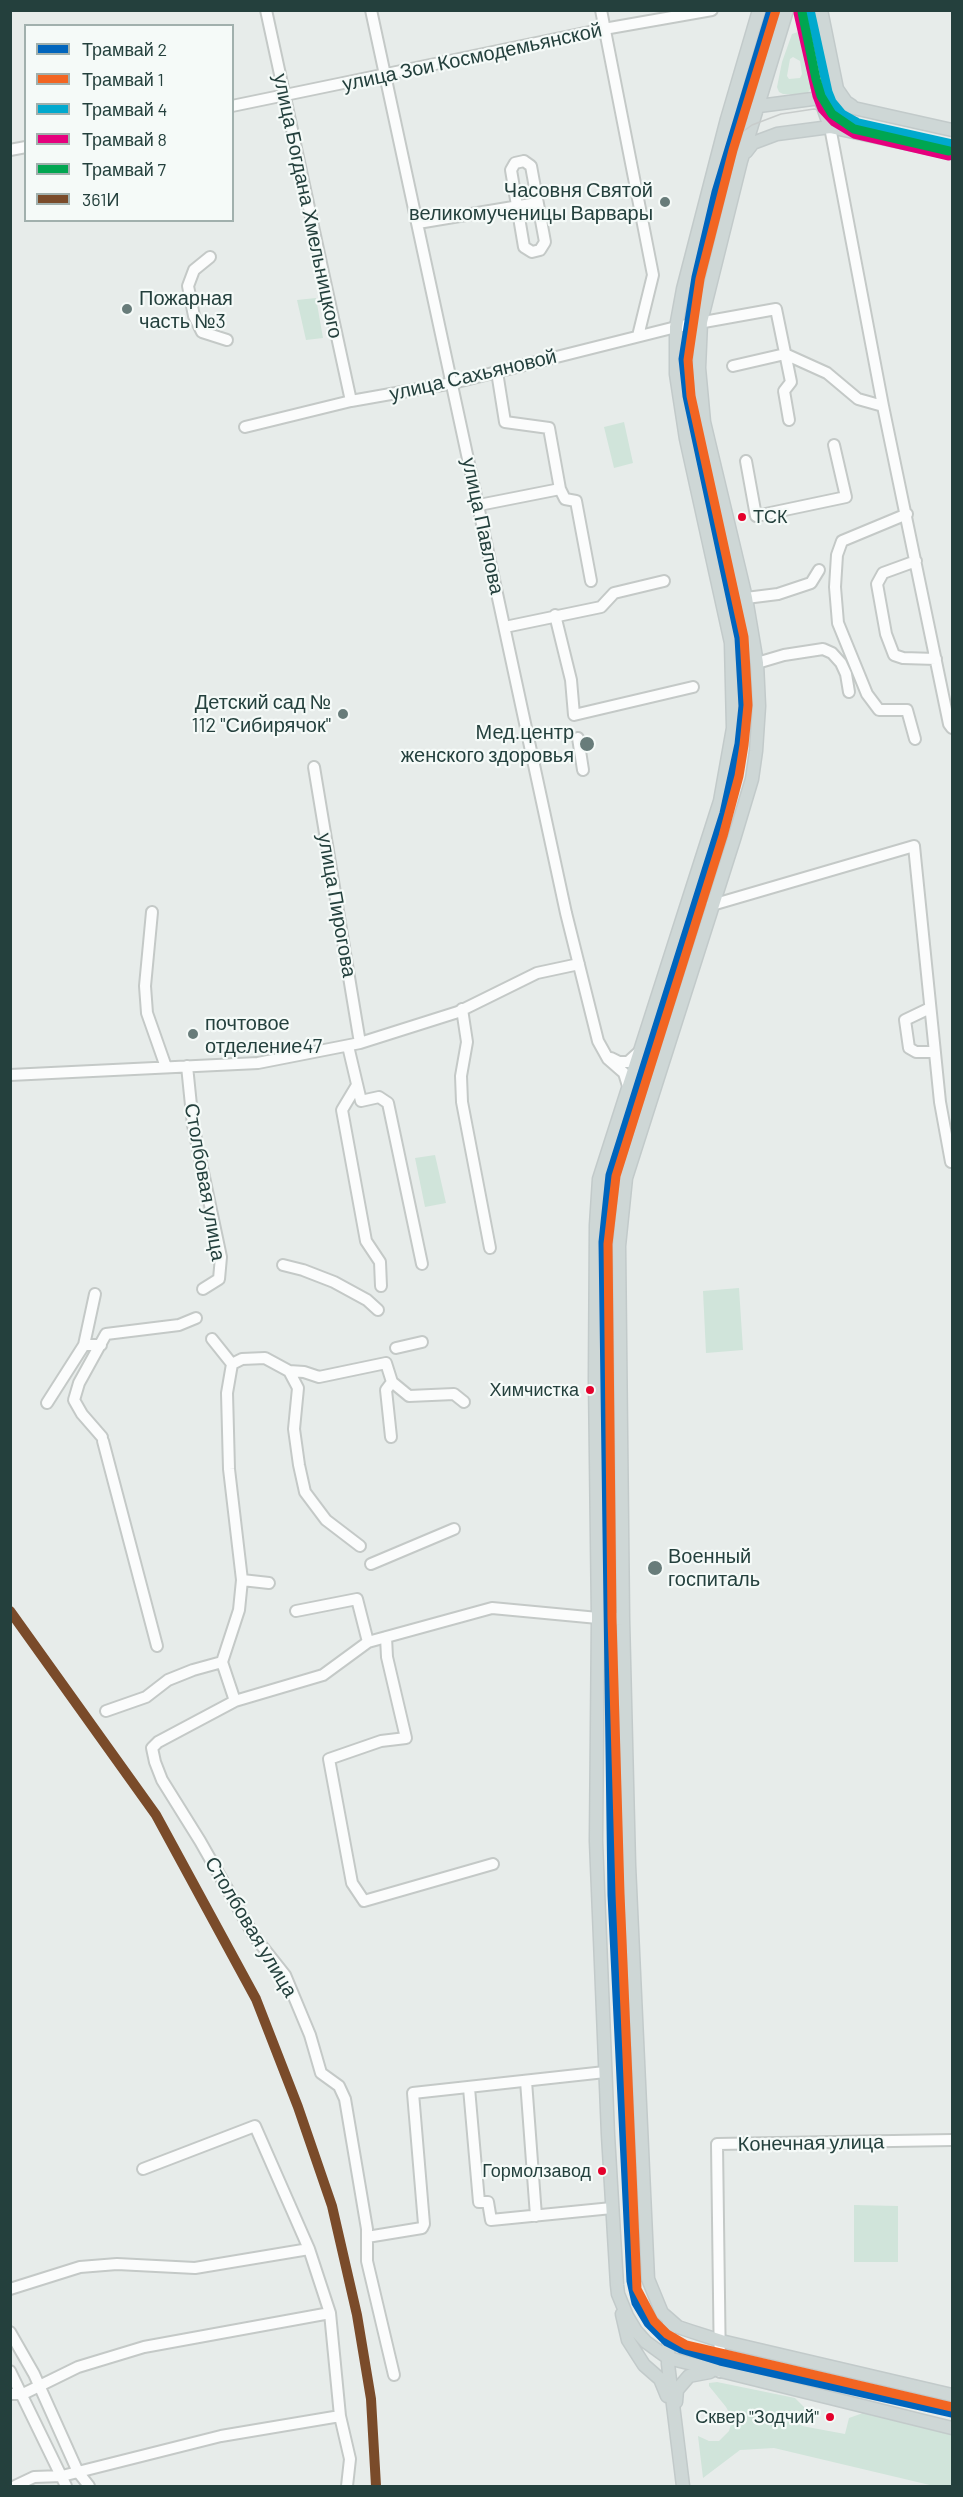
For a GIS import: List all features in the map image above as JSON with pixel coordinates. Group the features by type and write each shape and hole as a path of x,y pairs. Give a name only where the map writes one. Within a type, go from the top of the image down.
{"main road":[{"path":"674,2414 660,2379 644,2365 628,2340 618,2294 612,2208 596,1841 598,1618 596,1225 599,1179 720,801 733,728 731,644 686,438 676,374 676,327 683,289 727,119 759,10"},
{"path":"802,10 820,99 830,127"},
{"path":"821,10 837,89 846,102 856,108"},
{"path":"787,11 741,161 701,322 699,368 704,422 746,598 757,663 759,706 752,779 626,1178 621,1209 619,1283 623,1619 629,1865 648,2279 658,2306 678,2327 721,2341 952,2395"},
{"path":"727,119 759,106 820,99 952,130"},
{"path":"830,127 835,103"},
{"path":"741,161 753,143 765,137 830,127 952,153"},
{"name":"Столбовая улица","path":"598,1618 623,1619"},
{"path":"618,2294 636,2331 646,2342 668,2358 952,2428"},
{"path":"669,2320 668,2358 683,2487"},
{"path":"674,2414 677,2390 689,2376 703,2372 720,2372"}],"street":[{"name":"улица Богдана Хмельницкого","path":"266,10 351,401"},
{"name":"улица Павлова","path":"371,10 579,964 598,1041 608,1059 624,1073 628,1086"},
{"path":"601,10 653,275 638,336"},
{"name":"улица Зои Космодемьянской","path":"234,106 604,29 712,10"},
{"path":"830,127 884,406 949,724 952,728"},
{"path":"524,161 531,166 545,242 540,250 532,252 524,247 517,206 511,170 515,163 524,161"},
{"path":"418,223 537,203"},
{"path":"210,257 194,270 188,286 192,306 202,332 227,340"},
{"name":"улица Сахьяновой","path":"245,427 351,401 453,383 676,327 776,309 786,354"},
{"path":"733,366 786,354 827,373 858,399 884,406"},
{"path":"786,354 791,381 784,391 789,420"},
{"path":"497,372 505,422 549,428 560,489 565,499 576,501 591,581"},
{"path":"746,461 756,516 846,497 834,445"},
{"path":"479,505 560,489"},
{"path":"907,514 842,541 837,555 835,587 838,623 867,694 879,710 907,710 915,739"},
{"path":"916,561 883,573 877,584 886,634 894,655 936,659"},
{"path":"746,598 778,594 811,583 819,570"},
{"path":"505,627 601,607 615,593 664,581"},
{"path":"555,615 571,680 574,715 693,687"},
{"path":"757,663 784,655 823,649 832,653 841,663 846,674 849,692"},
{"path":"578,738 583,770"},
{"name":"улица Пирогова","path":"314,767 360,1043"},
{"path":"712,905 914,846 934,1052 945,1136 952,1161"},
{"path":"152,912 145,986 147,1013 166,1067"},
{"path":"10,1075 258,1064 360,1043 462,1009 537,973 579,964"},
{"path":"930,1008 905,1020 909,1048 916,1052 934,1052"},
{"path":"462,1009 467,1042 461,1076 462,1102 490,1248"},
{"path":"598,1041 611,1059 619,1062 628,1062 639,1052"},
{"path":"348,1046 361,1101 379,1097 388,1103 422,1264"},
{"name":"Столбовая улица","path":"187,1066 193,1125 221,1257 219,1279 203,1289"},
{"path":"357,1085 342,1110 366,1241 380,1262 381,1286"},
{"path":"945,1136 952,1126"},
{"path":"283,1265 334,1282 367,1300 378,1310"},
{"path":"47,1403 84,1345 95,1294"},
{"path":"157,1646 102,1439 74,1400 79,1383 106,1334 179,1325 196,1318"},
{"path":"212,1340 232,1364"},
{"path":"396,1348 423,1342"},
{"path":"84,1345 101,1345"},
{"path":"232,1364 242,1359 265,1358 290,1371 304,1372 319,1377 386,1363 392,1382 409,1396 454,1394 464,1402"},
{"path":"232,1364 226,1393 229,1469 242,1580 239,1610 222,1662 235,1701"},
{"path":"290,1371 298,1388 294,1429 298,1466 305,1492 326,1520 360,1546"},
{"path":"391,1437 386,1390 392,1382"},
{"path":"371,1564 454,1528"},
{"path":"242,1580 269,1583"},
{"path":"296,1611 357,1599 368,1642"},
{"name":"Столбовая улица","path":"394,2375 367,2262 368,2237 342,2091 321,2073 310,2035 285,1975 254,1936 162,1780 153,1756 153,1748 158,1742 235,1701 323,1676 368,1642 492,1608 598,1618"},
{"path":"386,1637 387,1657 406,1738 381,1741 329,1759 352,1883 364,1901 493,1864"},
{"path":"106,1711 146,1697 168,1680 222,1662"},
{"path":"368,2237 422,2228 424,2224 413,2092 469,2088 605,2072"},
{"path":"526,2081 536,2216"},
{"path":"469,2088 478,2202 488,2202 491,2220 612,2208"},
{"path":"143,2169 255,2126 309,2249 330,2313 340,2416 350,2460 347,2487"},
{"name":"Конечная улица","path":"720,2372 717,2145 952,2140"},
{"path":"10,2289 80,2267 117,2264 195,2268 309,2249"},
{"path":"10,2394 23,2394 78,2367 144,2347 330,2313"},
{"path":"10,2332 34,2374 78,2472 89,2487"},
{"path":"10,2371 64,2481"},
{"path":"15,2487 34,2477 64,2481 78,2472 221,2436 340,2416"}],"green space":[{"path":"798,32 801,36 812,87 806,95 783,94 777,87 782,62 792,34","holes":["793,57 800,61 802,74 800,78 789,79 787,76 790,59"]},
{"path":"316,298 323,338 306,340 297,300"},
{"path":"624,422 633,463 614,468 604,427"},
{"path":"435,1155 446,1203 425,1207 415,1158"},
{"path":"739,1288 743,1350 706,1353 703,1291"},
{"path":"854,2205 898,2206 898,2262 854,2262"},
{"path":"717,2382 795,2398 806,2409 802,2426 845,2434 849,2418 863,2413 952,2435 952,2486 934,2486 774,2448 740,2450 703,2478 698,2436 709,2441 719,2441 729,2431 731,2424 731,2416 726,2407 709,2386 709,2383"}],"tram line":[{"name":"2","path":"771,10 716,192 696,277 683,359 687,396 739,638 743,706 739,744 724,813 610,1175 603,1242 612,1895 631,2281 636,2303 648,2323 667,2342 681,2349 720,2361 952,2413"},
{"name":"1","path":"776,10 733,150 700,279 688,360 691,396 744,637 748,705 744,745 739,776 723,836 616,1176 608,1244 612,1618 620,1894 637,2289 654,2321 667,2334 686,2345 952,2407"},
{"name":"4","path":"810,10 828,92 832,102 842,114 858,123 952,144"},
{"name":"7","path":"802,12 816,79 821,96 832,114 854,129 949,151"},
{"name":"8","path":"798,13 817,96 822,109 834,122 854,134 949,156"},
{"path":"728,151 738,135 752,125 781,114 814,109 858,118"}],"transit line":[{"name":"361И","path":"10,1611 156,1815 256,1999 298,2107 332,2206 357,2315 371,2399 376,2486"}],"place":[{"name":"Часовня Святой великомученицы Варвары","path":"665,202"},
{"name":"Пожарная часть №3","path":"127,309"},
{"name":"ТСК","path":"742,517"},
{"name":"Детский сад № 112 \"Сибирячок\"","path":"343,714"},
{"name":"Мед.центр женского здоровья","path":"587,744"},
{"name":"почтовое отделение47","path":"193,1034"},
{"name":"Химчистка","path":"590,1390"},
{"name":"Военный госпиталь","path":"655,1568"},
{"name":"Гормолзавод","path":"602,2171"},
{"name":"Сквер \"Зодчий\"","path":"830,2417"}]}
